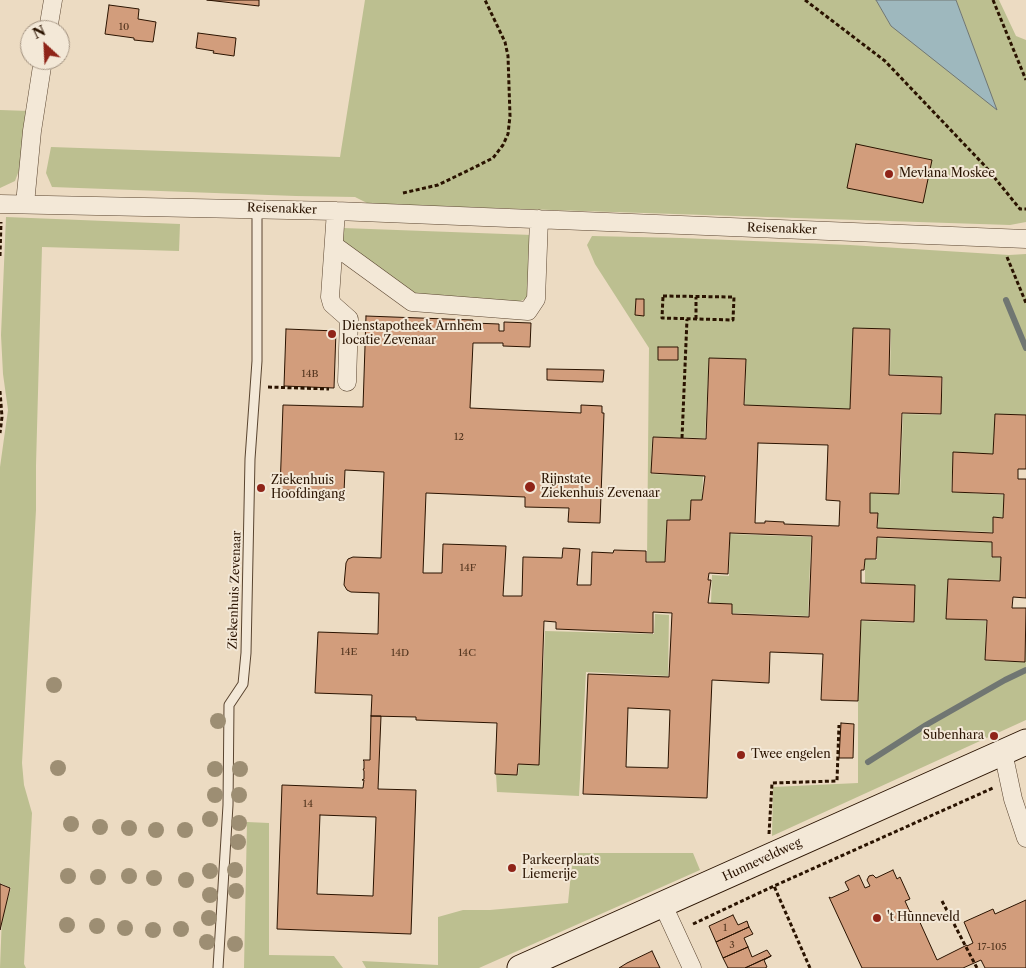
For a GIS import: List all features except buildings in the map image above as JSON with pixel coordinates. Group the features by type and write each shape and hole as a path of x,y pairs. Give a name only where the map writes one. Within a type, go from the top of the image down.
{"street":[{"path":"50,20 53,0"},
{"path":"25,204 32,131 41,70"},
{"name":"Reisenakker","path":"0,204 336,211 1026,239"},
{"path":"336,211 330,297 332,304 349,319 347,382"},
{"path":"335,246 412,302 528,311 536,299 539,219"},
{"name":"Hunneveldweg","path":"520,968 1026,742"},
{"path":"1003,752 1013,799 1026,838"},
{"path":"663,905 692,968"}],"lane":[{"name":"Ziekenhuis Zevenaar","path":"218,968 228,805 229,705 243,684 246,653 250,459 257,361 257,209"}],"path":[{"path":"402,194 438,184 471,169 492,158 504,145 508,134 510,116 508,56 505,42 485,0"},
{"path":"805,0 885,60 985,166 1020,209 1026,209"},
{"path":"993,0 1026,80"},
{"path":"0,204 0,256"},
{"path":"1000,238 1026,302"},
{"path":"663,296 696,297 734,298 733,320 662,318 663,296"},
{"path":"696,297 696,319"},
{"path":"682,438 688,318"},
{"path":"255,386 346,390 347,382"},
{"path":"0,391 2,417 0,432"},
{"path":"767,857 772,783 837,781 839,725"},
{"path":"676,932 1009,781"},
{"path":"774,886 810,968"},
{"path":"942,901 977,968"}],"green space":[{"path":"365,0 876,0 891,26 968,32 956,0 999,0 1016,36 1026,40 1026,222 1010,225 369,204 355,197 52,187 46,173 51,147 340,157"},
{"path":"0,110 30,111 21,165 15,181 0,188"},
{"path":"6,217 180,224 179,251 42,247 36,510 22,763 24,785 32,813 24,964 26,968 0,968 2,916 11,888 0,883 0,467 8,410 3,374 1,335"},
{"path":"343,228 532,235 529,295 516,303 419,299 343,245"},
{"path":"592,236 850,245 1009,255 1026,254 1026,415 995,414 993,454 953,453 951,492 1004,495 1003,517 993,517 993,532 878,528 878,513 870,513 870,493 900,494 903,414 941,415 943,377 890,374 891,329 853,328 850,409 745,405 746,359 709,358 705,438 652,437 651,474 703,476 702,500 691,500 690,520 667,519 665,562 647,561 649,348 595,264 587,245"},
{"path":"730,534 811,537 808,616 732,613 732,604 711,603 712,575 729,576"},
{"path":"877,538 992,542 991,557 1001,558 1000,580 948,579 946,619 986,621 985,661 1025,662 1026,637 1026,720 772,836 773,787 858,783 858,701 861,621 914,623 915,585 865,583 865,559 877,560"},
{"path":"655,614 669,615 668,676 586,672 579,796 497,792 496,774 518,775 519,764 539,764 545,631 654,634"},
{"path":"247,822 269,823 269,955 334,956 343,968 244,968"},
{"path":"573,853 693,853 700,870 479,968 366,968 362,961 438,965 438,917 463,910 490,910 568,903"}],"water":[{"path":"876,0 956,0 997,110 891,26"}],"waterway":[{"path":"1006,300 1026,348"},
{"path":"868,762 926,725 1026,670"}],"place":[{"name":"Mevlana Moskee","path":"889,174"},
{"name":"Dienstapotheek Arnhem locatie Zevenaar","path":"332,334"},
{"name":"Rijnstate Ziekenhuis Zevenaar","path":"530,487"},
{"name":"Ziekenhuis Hoofdingang","path":"261,488"},
{"name":"Subenhara","path":"994,736"},
{"name":"Twee engelen","path":"741,755"},
{"name":"Parkeerplaats Liemerije","path":"512,868"},
{"name":"'t Hunneveld","path":"877,918"}]}
